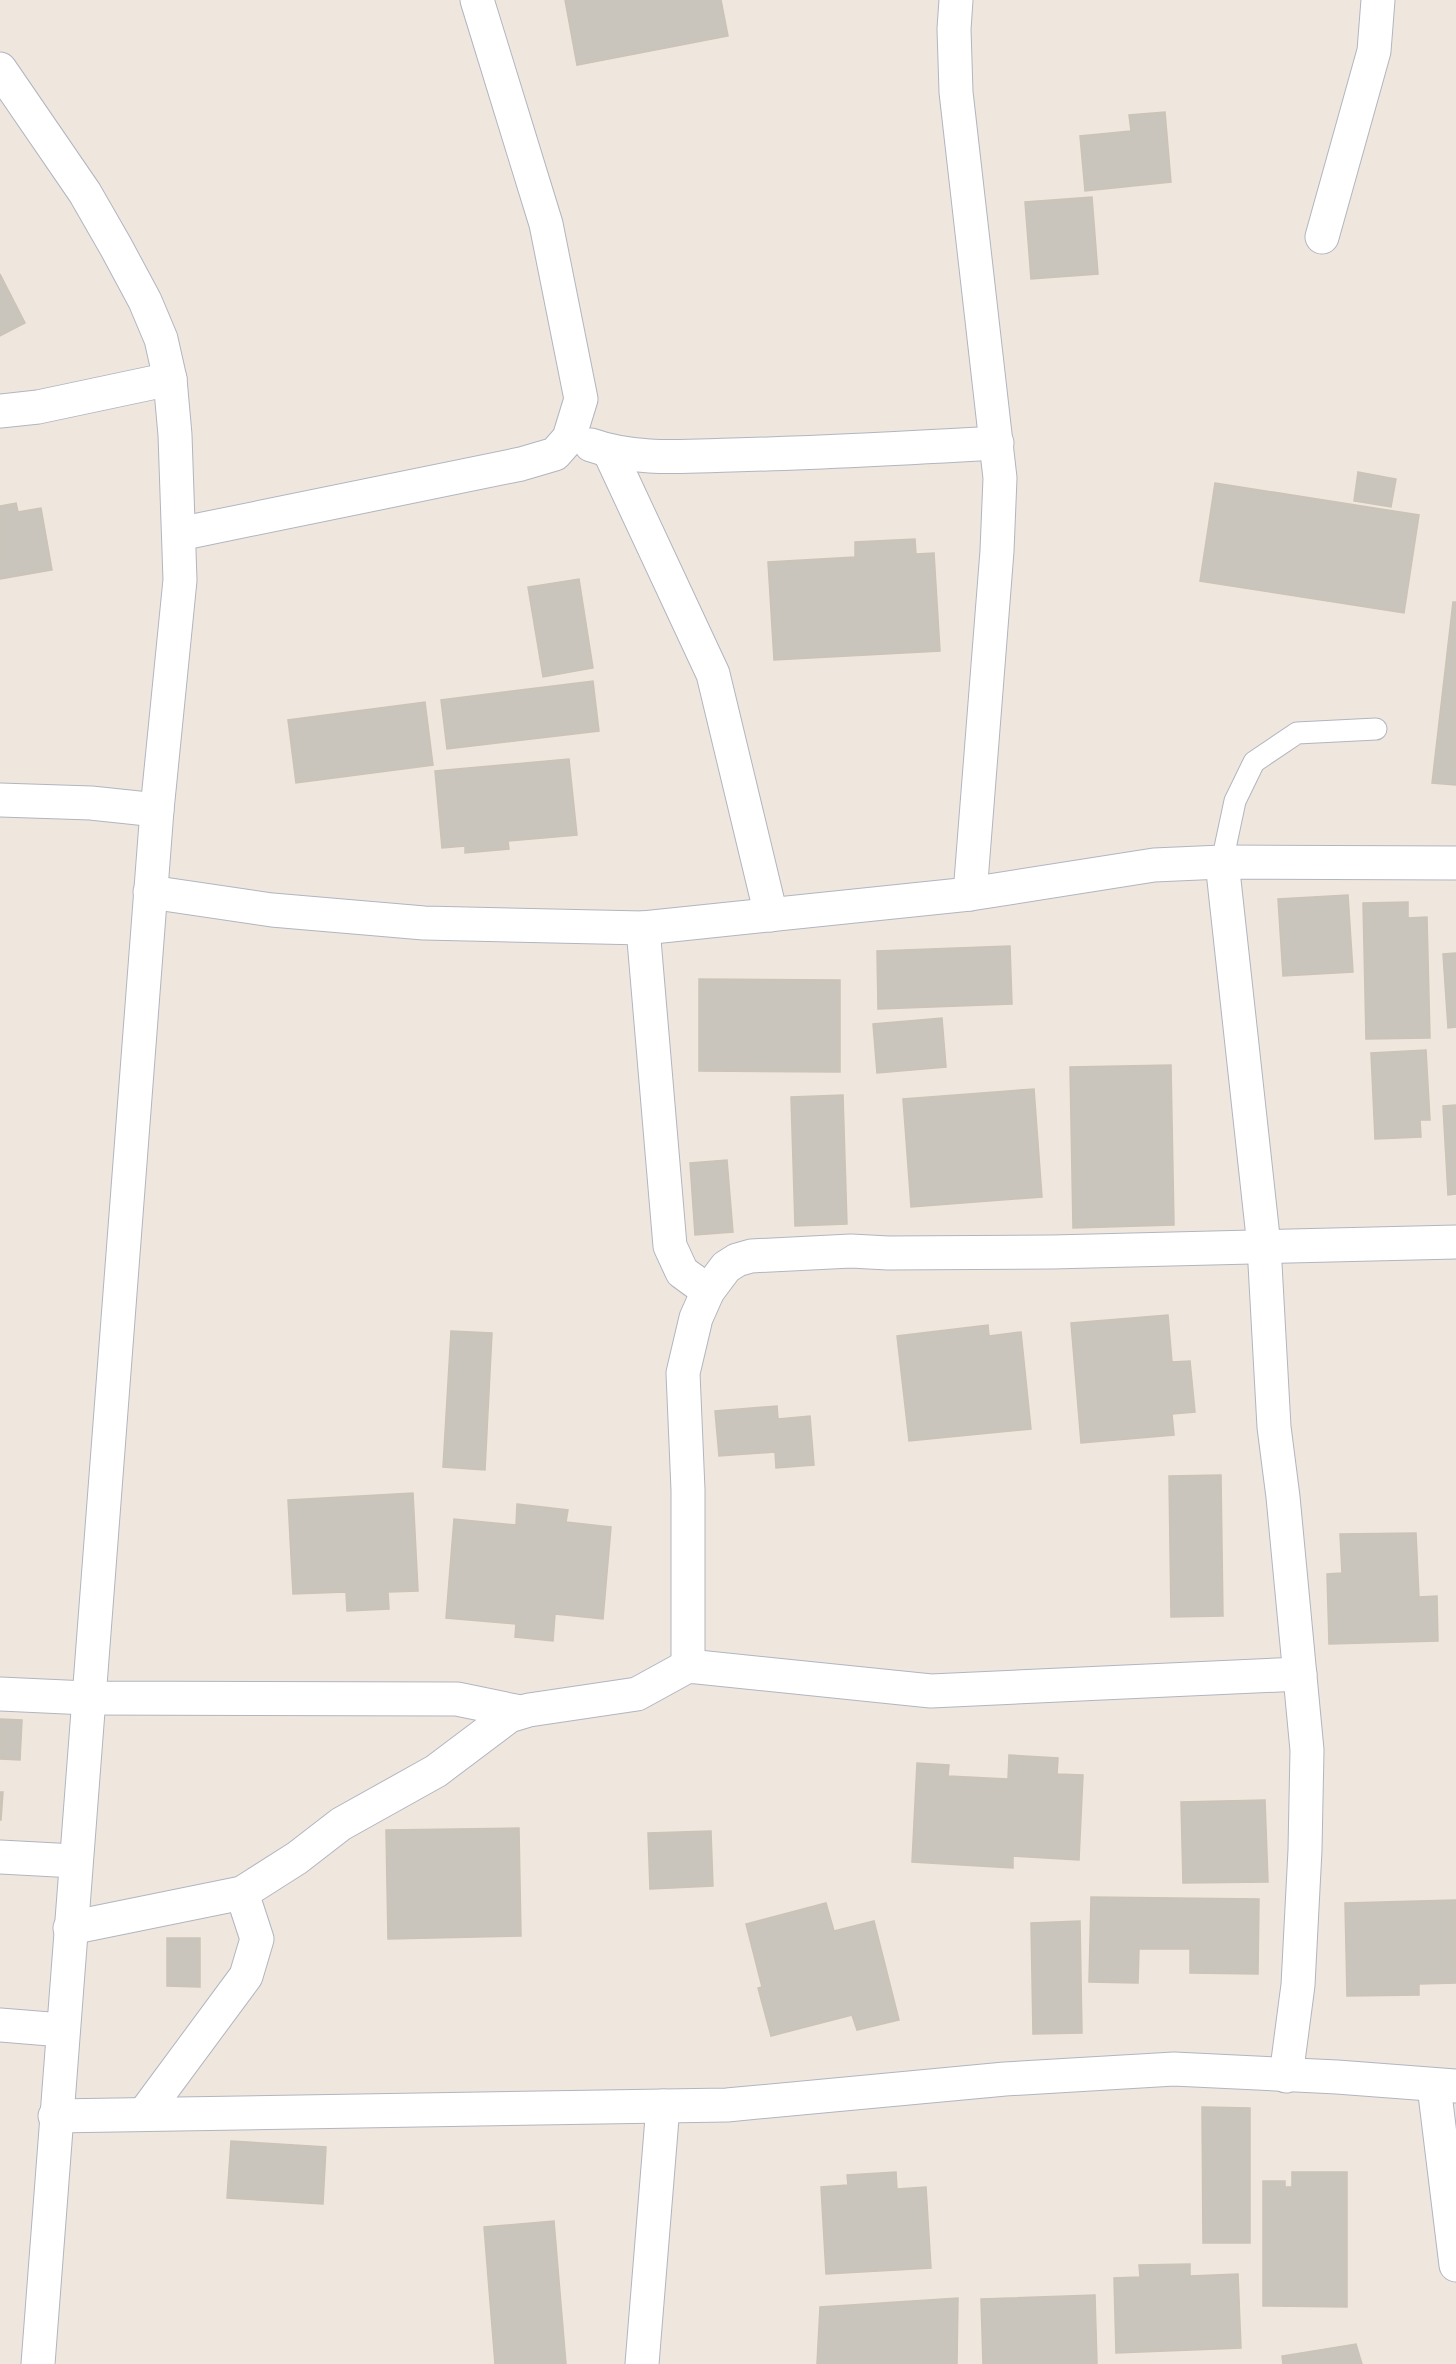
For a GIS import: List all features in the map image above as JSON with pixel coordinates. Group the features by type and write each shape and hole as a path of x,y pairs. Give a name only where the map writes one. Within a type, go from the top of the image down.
{"street":[{"path":"179,534 521,464 555,453 569,438 581,399 570,336 546,224 477,0"},
{"path":"956,0 954,29 956,93 998,443 1000,478 997,551 970,894"},
{"path":"1322,237 1374,51 1378,0"},
{"path":"0,69 85,193 116,247 161,339 170,379 176,435 180,580 150,892 55,2116 38,2364"},
{"path":"0,411 38,407 170,379"},
{"path":"569,438 609,452 651,457 998,443"},
{"path":"609,452 713,674 771,915"},
{"path":"0,800 91,803 157,810"},
{"path":"1222,862 1264,1246 1274,1427 1283,1497 1307,1750 1305,1850 1298,1985 1286,2076"},
{"path":"150,892 272,910 424,923 643,928 970,894 1154,865 1222,862 1456,863"},
{"path":"643,928 670,1246 682,1272 708,1291"},
{"path":"688,1666 688,1490 683,1372 696,1318 708,1291 726,1267 737,1260 751,1256 851,1251 888,1253 1041,1252 1456,1242"},
{"path":"70,1928 242,1893 297,1858 340,1824 436,1771 509,1716 520,1712 637,1694 688,1666 931,1691 1300,1674"},
{"path":"0,1694 87,1698 457,1699 520,1712"},
{"path":"0,1857 75,1861"},
{"path":"144,2114 246,1976 257,1939 242,1893"},
{"path":"0,2025 62,2030"},
{"path":"55,2116 727,2105 1005,2079 1174,2069 1337,2077 1445,2086 1456,2265"},
{"path":"642,2364 663,2106"}],"lane":[{"path":"1222,862 1235,801 1254,762 1297,733 1376,729"}],"building":[{"path":"565,0 721,0 728,36 577,65"},
{"path":"1165,112 1171,182 1085,191 1080,136 1131,131 1129,115"},
{"path":"1092,197 1098,274 1031,279 1025,202"},
{"path":"0,274 25,323 0,336"},
{"path":"1358,472 1396,479 1391,507 1354,501"},
{"path":"1215,483 1419,515 1404,613 1200,581"},
{"path":"16,503 18,512 41,508 52,570 0,579 0,506"},
{"path":"915,539 916,554 934,553 940,651 774,660 768,562 855,557 855,542"},
{"path":"579,579 593,668 543,677 528,587"},
{"path":"1453,602 1456,602 1456,785 1432,783"},
{"path":"593,681 599,731 447,749 441,700"},
{"path":"425,702 433,765 296,783 288,720"},
{"path":"569,759 577,835 508,841 509,849 465,853 465,846 442,848 435,771"},
{"path":"1348,895 1353,972 1283,976 1278,899"},
{"path":"1408,902 1408,918 1427,917 1430,1038 1366,1039 1363,903"},
{"path":"1010,946 1012,1004 878,1009 877,951"},
{"path":"1456,953 1456,1027 1448,1028 1443,954"},
{"path":"699,979 840,980 840,1072 699,1071"},
{"path":"942,1018 946,1067 877,1073 873,1024"},
{"path":"1426,1050 1430,1120 1420,1120 1421,1137 1375,1139 1371,1053"},
{"path":"1171,1065 1174,1225 1073,1228 1070,1067"},
{"path":"1034,1089 1042,1197 911,1207 903,1099"},
{"path":"843,1095 847,1224 795,1226 791,1097"},
{"path":"1456,1105 1456,1194 1448,1195 1443,1106"},
{"path":"727,1160 733,1232 695,1235 690,1163"},
{"path":"1168,1315 1172,1362 1190,1361 1195,1412 1172,1414 1174,1435 1081,1443 1071,1323"},
{"path":"988,1325 989,1336 1021,1332 1031,1429 909,1441 897,1336"},
{"path":"451,1331 492,1333 485,1470 443,1467"},
{"path":"777,1406 778,1419 810,1416 814,1465 776,1468 775,1452 719,1456 715,1411"},
{"path":"1221,1475 1223,1616 1171,1617 1169,1476"},
{"path":"413,1493 418,1591 388,1592 389,1609 347,1611 346,1592 293,1594 288,1500"},
{"path":"517,1504 568,1510 566,1522 611,1527 603,1619 555,1614 553,1641 515,1637 516,1624 446,1618 454,1519 516,1525"},
{"path":"1416,1533 1419,1597 1437,1596 1438,1641 1329,1644 1327,1574 1342,1573 1340,1534"},
{"path":"0,1719 22,1720 20,1760 0,1759"},
{"path":"1009,1755 1058,1758 1057,1774 1083,1775 1079,1860 1013,1856 1013,1868 912,1862 917,1763 949,1765 948,1776 1008,1779"},
{"path":"0,1792 3,1792 1,1820 0,1820"},
{"path":"1265,1800 1268,1882 1183,1883 1181,1802"},
{"path":"519,1828 521,1936 388,1939 386,1830"},
{"path":"711,1831 713,1886 650,1889 648,1833"},
{"path":"1091,1897 1259,1899 1258,1974 1190,1973 1190,1949 1139,1949 1138,1983 1089,1982"},
{"path":"1456,1900 1456,1983 1419,1984 1419,1995 1347,1996 1345,1903"},
{"path":"826,1903 834,1931 874,1921 899,2020 857,2030 852,2015 771,2036 758,1988 762,1987 746,1924"},
{"path":"1080,1921 1082,2033 1033,2034 1031,1923"},
{"path":"167,1938 200,1938 200,1987 167,1986"},
{"path":"1202,2107 1250,2108 1250,2243 1203,2243"},
{"path":"231,2141 326,2147 323,2204 227,2198"},
{"path":"896,2172 897,2189 926,2187 931,2268 826,2274 821,2187 848,2185 847,2175"},
{"path":"1292,2172 1347,2172 1347,2307 1263,2306 1263,2181 1285,2181 1285,2187 1292,2187"},
{"path":"554,2221 566,2364 495,2364 484,2227"},
{"path":"1190,2264 1190,2276 1238,2274 1241,2348 1116,2353 1114,2278 1140,2277 1139,2265"},
{"path":"1095,2295 1097,2364 983,2364 981,2299"},
{"path":"958,2298 957,2364 817,2364 820,2307"},
{"path":"1356,2344 1362,2364 1283,2364 1282,2356"}]}
